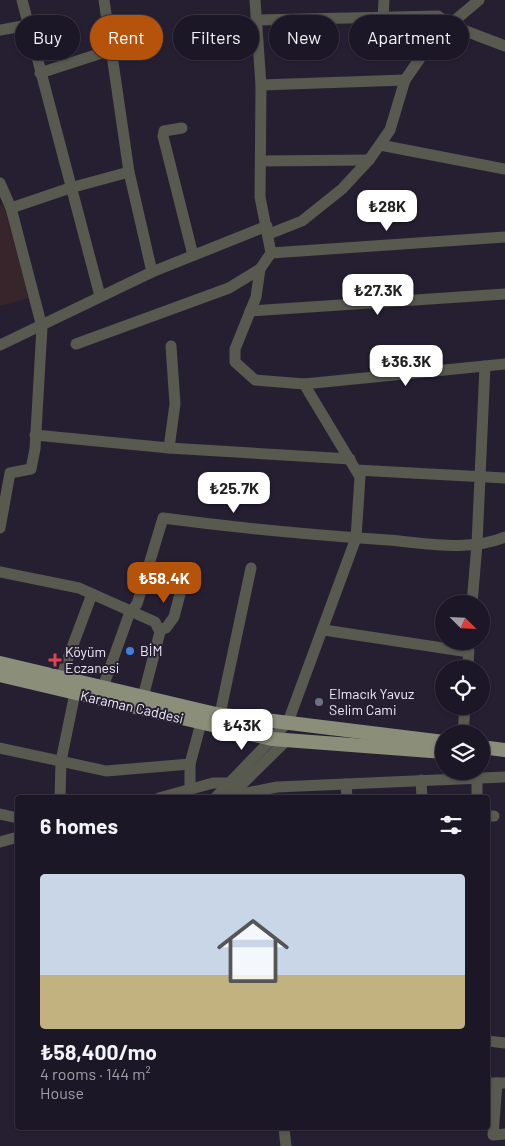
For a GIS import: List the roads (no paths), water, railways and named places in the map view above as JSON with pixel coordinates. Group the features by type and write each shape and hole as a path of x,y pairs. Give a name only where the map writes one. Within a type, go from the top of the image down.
{"main road":[{"name":"Karaman Caddesi","path":"0,663 220,714 435,741"},
{"name":"Karaman Caddesi","path":"0,675 272,739 435,751"},
{"path":"490,748 505,750"},
{"path":"490,754 505,755"}],"street":[{"path":"22,0 26,15"},
{"path":"104,0 106,15"},
{"path":"255,0 256,15"},
{"path":"383,15 384,0"},
{"path":"462,15 479,0"},
{"path":"259,20 349,19"},
{"path":"0,30 15,27"},
{"path":"469,32 505,46"},
{"path":"76,344 229,288 260,269 271,253 260,197 262,85 259,46"},
{"path":"40,73 90,57"},
{"path":"37,60 100,296"},
{"path":"112,60 129,172 152,272"},
{"path":"0,345 42,327 100,296 152,272 268,230 302,221 342,189 380,145 390,130 405,80 419,60"},
{"path":"262,85 405,80"},
{"path":"182,128 164,131 164,136 193,256"},
{"path":"380,145 505,169"},
{"path":"261,161 369,160"},
{"path":"11,208 70,188 129,172"},
{"path":"0,183 11,208 42,327 31,469 10,473 5,476 0,528"},
{"path":"271,253 505,237"},
{"path":"260,269 256,297 235,349 235,362 255,380 304,384 505,364"},
{"path":"250,311 505,294"},
{"path":"170,448 175,404 171,346"},
{"path":"473,595 477,544 484,366"},
{"path":"218,795 288,722 324,630 356,538 360,477 304,384"},
{"path":"35,435 170,448 350,459"},
{"path":"356,470 505,478"},
{"path":"103,687 130,612 137,604 163,518 266,531 356,538 488,544 505,536"},
{"path":"220,714 251,568"},
{"path":"0,572 79,588 155,622 160,632 143,697"},
{"path":"61,677 92,594"},
{"path":"159,629 166,628 171,622 180,594"},
{"path":"324,630 435,643"},
{"path":"60,795 61,761 75,694"},
{"path":"190,789 190,764 201,722"},
{"path":"228,795 287,740"},
{"path":"0,748 106,771 190,764"},
{"path":"490,778 505,778"},
{"path":"421,780 422,795"},
{"path":"236,795 277,787 435,780"},
{"path":"477,780 478,795"},
{"path":"169,795 213,783 229,783"},
{"path":"346,784 347,795"},
{"path":"1,815 15,817"},
{"path":"0,842 15,838"},
{"path":"490,1041 505,1042"},
{"path":"496,1083 493,1134 505,1134"},
{"path":"284,1130 286,1146"}],"place":[{"name":"BİM","path":"130,651"},
{"name":"Köyüm Eczanesi","path":"55,660"},
{"name":"Elmacık Yavuz Selim Cami","path":"319,702"}]}
